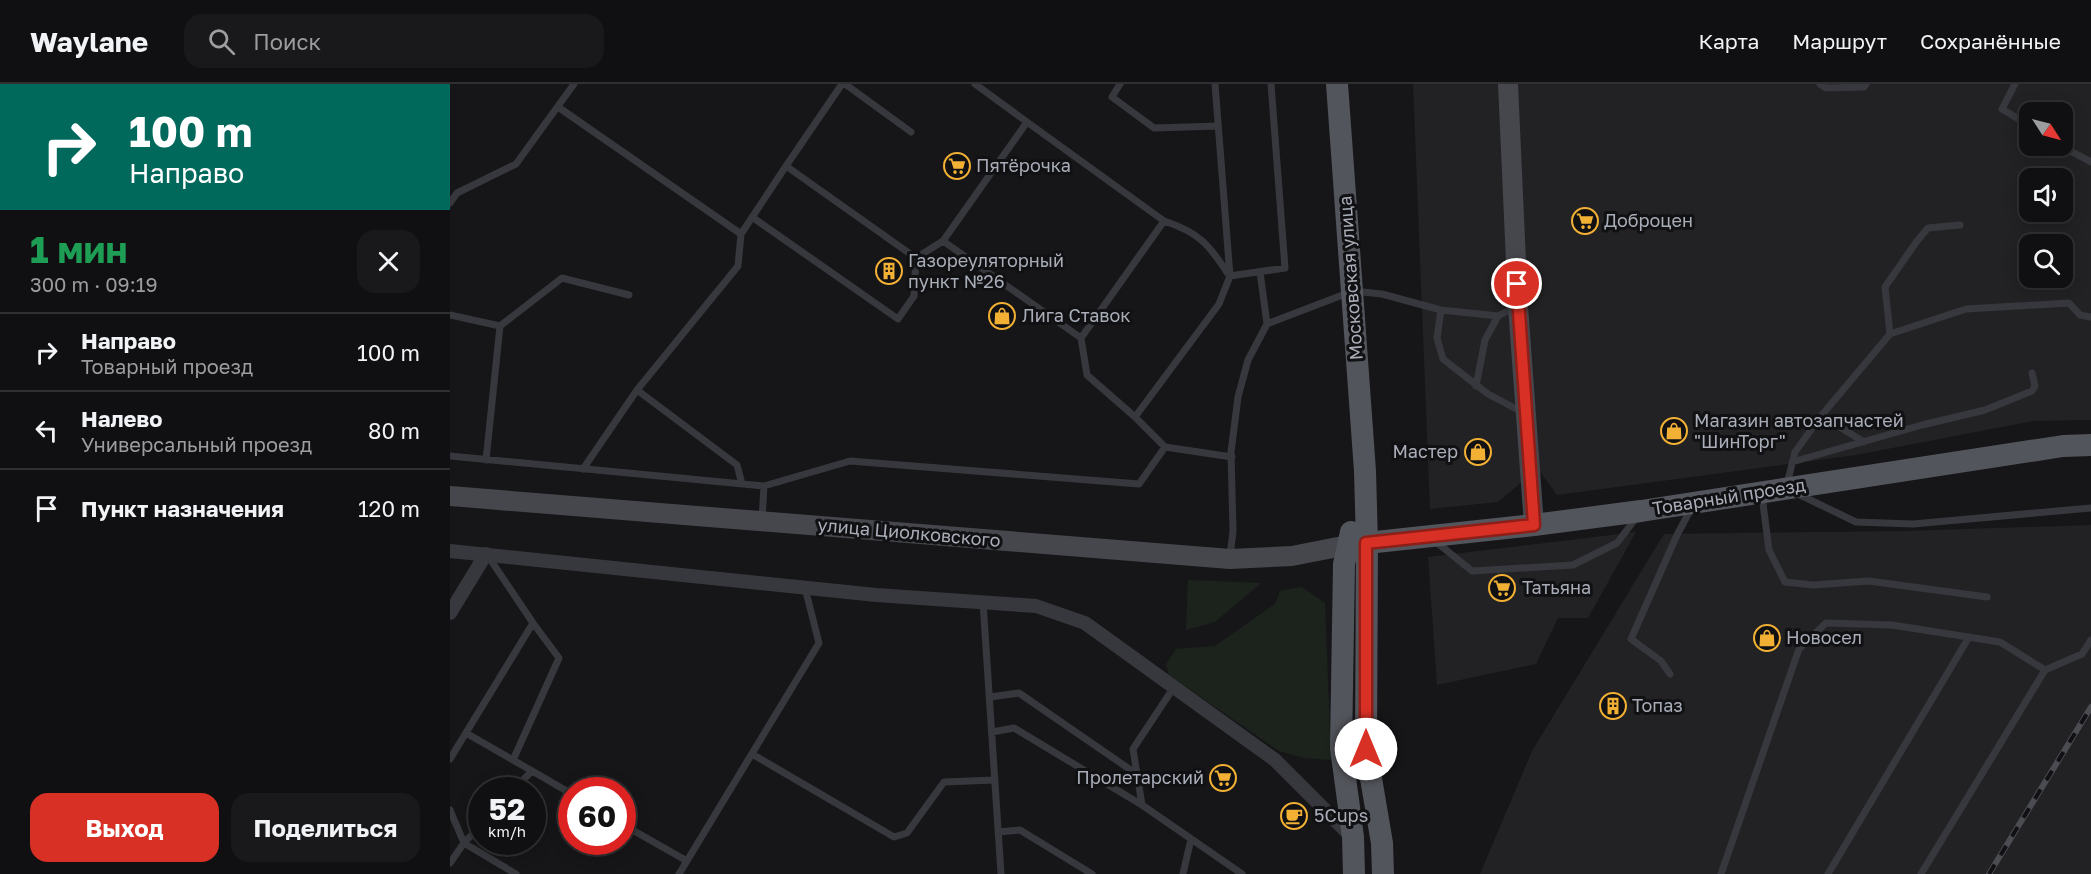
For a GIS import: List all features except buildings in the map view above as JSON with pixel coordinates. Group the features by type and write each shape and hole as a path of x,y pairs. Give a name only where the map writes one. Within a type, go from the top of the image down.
{"main road":[{"name":"Московская улица","path":"1337,84 1365,471 1358,544"},
{"path":"1508,84 1518,306 1534,525"},
{"name":"Товарный проезд","path":"1358,544 1641,511 2063,446 2091,446"},
{"name":"улица Циолковского","path":"450,496 1230,559 1292,556 1358,544"},
{"path":"1354,874 1353,837 1341,748 1344,564 1358,544"},
{"path":"1358,544 1366,749 1382,843 1383,874"}],"street":[{"path":"450,551 876,595 1036,606 1085,622 1275,760 1353,837"},
{"path":"450,613 486,554"}],"lane":[{"path":"450,203 457,193 516,164 574,84"},
{"path":"584,469 637,390 738,266 741,234 843,84 911,132"},
{"path":"975,84 1164,221 1182,227 1211,248 1230,276"},
{"path":"1120,84 1112,97 1154,128 1218,126"},
{"path":"1135,417 1220,304 1230,276 1215,84"},
{"path":"1230,276 1285,268 1271,84"},
{"path":"1820,84 1826,88 1864,87 1866,84"},
{"path":"2015,84 2002,109 2019,119"},
{"path":"558,107 741,234"},
{"path":"916,258 943,241 1028,122"},
{"path":"2073,152 2091,162"},
{"path":"786,166 916,258"},
{"path":"752,217 898,319 914,296 916,258"},
{"path":"1164,221 1081,338 1087,375 1165,447 1232,457"},
{"path":"1890,334 1885,287 1928,228 1960,225"},
{"path":"943,241 1081,338"},
{"path":"1230,559 1233,531 1232,457 1238,397 1248,360 1267,324 1260,272"},
{"path":"486,460 500,326 562,278 629,295"},
{"path":"1267,324 1353,291 1382,294 1441,310 1498,316 1518,306"},
{"path":"2091,317 2080,315 2069,303 1966,309 1890,334 1819,419 1795,452 1786,488 1856,522 1913,524 2091,508"},
{"path":"1441,310 1437,338 1443,359 1476,386 1525,413"},
{"path":"450,315 500,326"},
{"path":"1476,386 1485,340 1498,316"},
{"path":"1792,462 1922,425 1985,410 2032,391 2035,386 2032,373"},
{"path":"637,390 737,465 742,484"},
{"path":"1819,419 1839,426 1864,442"},
{"path":"450,456 764,486 850,461 1139,483 1165,447"},
{"path":"762,521 764,486"},
{"path":"1761,492 1769,550 1785,582 1813,585 1869,581 1987,597"},
{"path":"1670,674 1661,661 1631,639 1694,502"},
{"path":"1429,536 1472,571 1573,565 1617,543 1641,511"},
{"path":"486,554 559,658 513,760"},
{"path":"678,874 819,643 805,588"},
{"path":"983,602 1001,874"},
{"path":"450,759 533,622"},
{"path":"1721,874 1799,649 1826,623 1892,625 2000,642 2045,670"},
{"path":"1828,874 1969,637"},
{"path":"1921,874 2045,670 2082,654 2091,640"},
{"path":"1142,805 1133,748 1174,687"},
{"path":"990,697 1018,693 1137,775"},
{"path":"992,732 1014,728 1142,805 1242,874"},
{"path":"466,733 558,786"},
{"path":"752,754 894,837 907,833 944,782 995,780"},
{"path":"526,777 532,771"},
{"path":"450,810 464,843 516,874"},
{"path":"998,831 1020,830 1092,874"},
{"path":"636,832 687,861"},
{"path":"450,863 468,839"},
{"path":"1183,874 1191,839"}],"shaded area":[{"path":"1413,84 1499,84 1524,480 1498,502 1430,509"},
{"path":"1513,84 2091,84 2091,420 2033,421 1856,455 1557,495 1535,465"},
{"path":"2091,525 2091,874 1480,874 1532,751 1664,534 1904,531"},
{"path":"1636,532 1588,618 1558,618 1536,664 1437,685 1428,557"},
{"path":"1188,580 1261,583 1215,622 1186,630"},
{"path":"1302,587 1325,603 1331,760 1304,758 1279,751 1169,675 1166,664 1176,649 1215,646 1275,604 1280,591"}],"railway":[{"path":"1989,874 2091,707"}],"place":[{"name":"Пятёрочка","path":"957,166"},
{"name":"Доброцен","path":"1585,221"},
{"name":"Газореуляторный пункт №26","path":"889,271"},
{"name":"Лига Ставок","path":"1002,316"},
{"name":"Магазин автозапчастей \"ШинТорг\"","path":"1674,431"},
{"name":"Мастер","path":"1478,452"},
{"name":"Татьяна","path":"1502,588"},
{"name":"Новосел","path":"1767,638"},
{"name":"Топаз","path":"1613,706"},
{"name":"Пролетарский","path":"1223,778"},
{"name":"5Cups","path":"1294,816"}],"route":[{"path":"1366,749 1366,543 1534,525 1517,284"}]}
